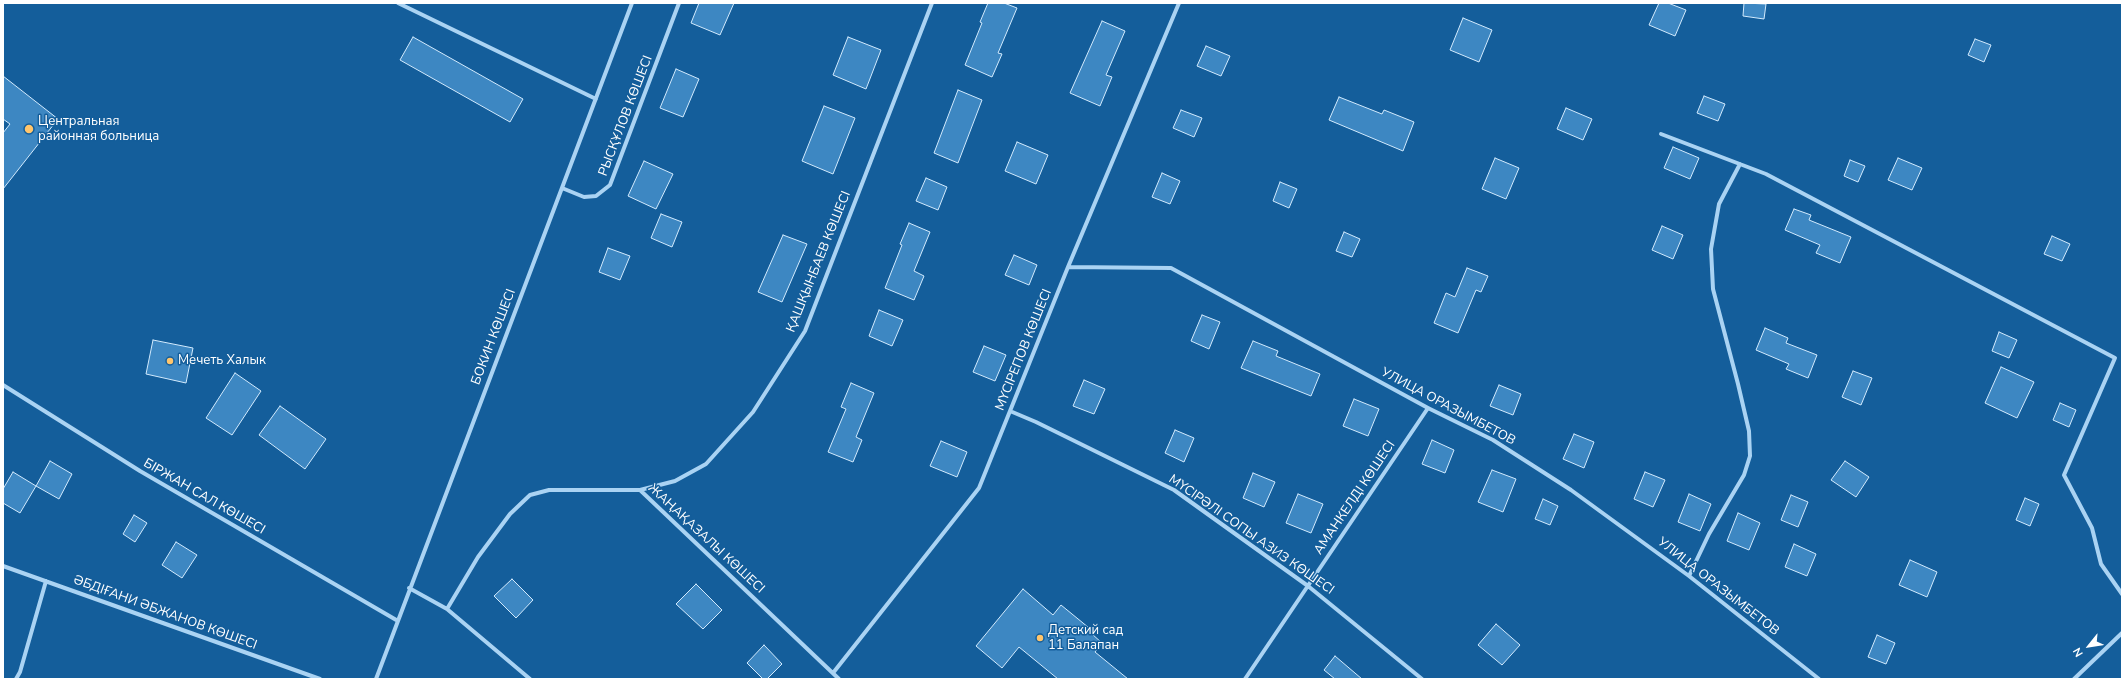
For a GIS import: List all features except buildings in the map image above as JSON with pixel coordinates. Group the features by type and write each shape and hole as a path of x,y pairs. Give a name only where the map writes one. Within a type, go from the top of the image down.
{"street":[{"path":"398,3 596,100"},
{"name":"БОКИН КӨШЕСІ","path":"376,679 409,588 632,3"},
{"name":"РЫСҚҰЛОВ КӨШЕСІ","path":"562,188 584,197 596,196 610,185 679,3"},
{"name":"ҚАШҚЫНБАЕВ КӨШЕСІ","path":"640,490 675,481 706,464 753,412 805,331 932,3"},
{"name":"МҮСІРЕПОВ КӨШЕСІ","path":"833,673 979,488 1068,267 1179,3"},
{"path":"1661,134 1773,178 2115,358 2064,475 2092,528 2101,564 2122,594"},
{"path":"1689,576 1710,534 1744,475 1750,456 1749,431 1713,289 1711,249 1719,204 1740,164"},
{"name":"УЛИЦА ОРАЗЫМБЕТОВ","path":"1068,267 1171,268 1428,408 1500,444 1570,490 1689,576 1819,679"},
{"name":"БІРЖАН САЛ КӨШЕСІ","path":"3,385 140,471 398,621"},
{"name":"АМАНКЕЛДІ КӨШЕСІ","path":"1245,679 1428,408"},
{"name":"МҮСІРӘЛІ СОПЫ АЗИЗ КӨШЕСІ","path":"1010,411 1036,422 1174,490 1308,586 1422,679"},
{"name":"ЖАҢАҚАЗАЛЫ КӨШЕСІ","path":"448,609 478,557 510,514 530,495 549,490 640,490 839,679"},
{"name":"ӘБДІҒАНИ ӘБЖАНОВ КӨШЕСІ","path":"3,566 320,679"},
{"path":"16,679 20,672 46,581"},
{"path":"409,588 448,609 530,679"},
{"path":"2074,679 2122,633"}],"place":[{"name":"Центральная районная больница","path":"29,129"},
{"name":"Мечеть Халык","path":"170,361"},
{"name":"Детский сад 11 Балапан","path":"1040,638"}]}
